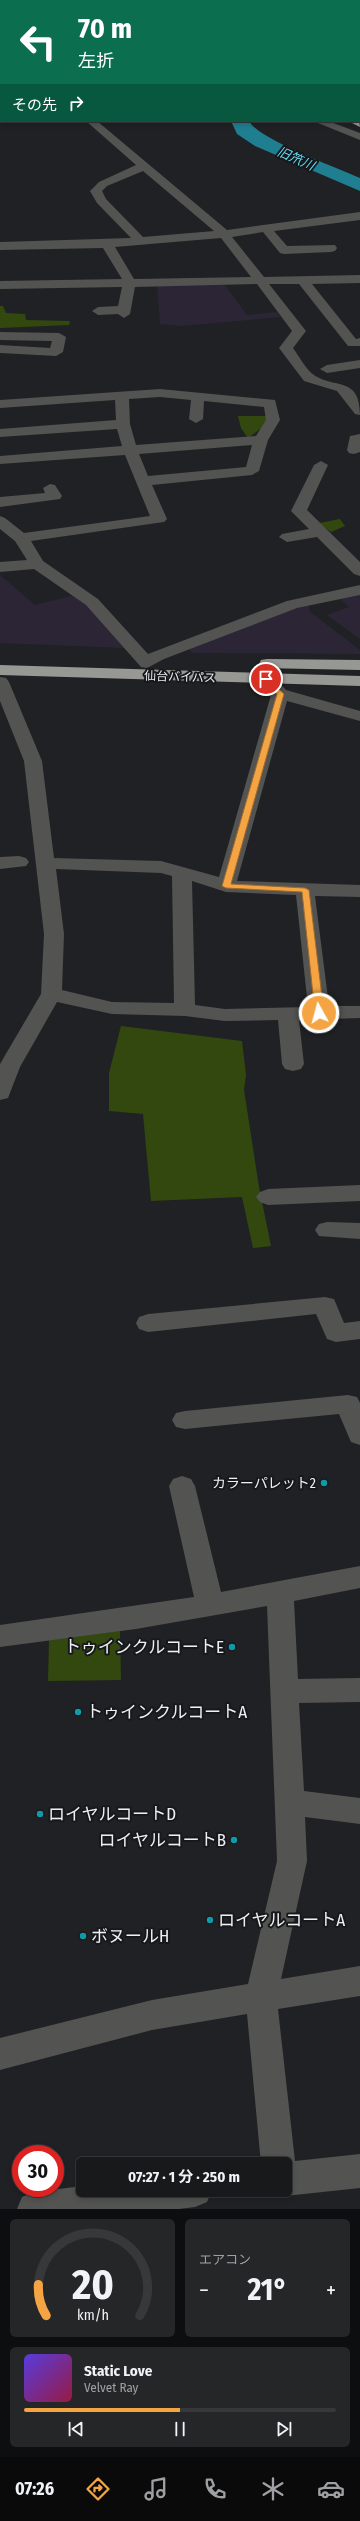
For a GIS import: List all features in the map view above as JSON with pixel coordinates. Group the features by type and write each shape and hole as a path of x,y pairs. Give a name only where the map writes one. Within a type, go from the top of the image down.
{"highway":[{"name":"仙台バイパス","path":"0,656 147,662 360,666"},
{"name":"仙台バイパス","path":"0,670 360,681"}],"street":[{"path":"91,122 224,234 263,282 299,331 286,348 309,378 342,388 360,411"},
{"path":"321,122 360,137"},
{"path":"141,242 101,201 96,191 103,184 144,166"},
{"path":"0,246 141,242 224,234 360,216"},
{"path":"340,219 360,229"},
{"path":"266,229 284,250 331,248"},
{"path":"107,244 130,283"},
{"path":"306,266 308,281 353,343 360,342"},
{"path":"0,285 93,278 130,283 263,282 360,279"},
{"path":"98,311 124,312 126,291 130,283"},
{"path":"0,336 59,338 56,352 0,349"},
{"path":"327,369 360,364"},
{"path":"0,404 160,393 270,403 273,420 261,440 252,471 142,481"},
{"path":"21,538 159,519 130,450 123,424 122,396"},
{"path":"196,419 198,396"},
{"path":"0,433 123,424"},
{"path":"0,460 261,440"},
{"path":"321,465 299,511 360,571"},
{"path":"0,502 55,496 50,488"},
{"path":"0,520 21,538 36,564 92,602 147,662 158,655 293,604 360,590"},
{"path":"287,537 320,532"},
{"path":"0,567 36,564"},
{"path":"266,679 280,694 360,716"},
{"path":"0,682 20,722 32,761 54,934 51,994 9,1067 0,1093"},
{"path":"226,886 280,694"},
{"path":"46,863 161,867 226,886 360,891"},
{"path":"182,872 185,1010"},
{"path":"305,890 319,1013"},
{"path":"51,994 112,1008 185,1010 225,1015 360,1012"},
{"path":"288,1014 293,1064"},
{"path":"268,1197 360,1193"},
{"path":"327,1230 360,1230"},
{"path":"148,1323 325,1305 336,1332 360,1330"},
{"path":"185,1420 348,1404 360,1436"},
{"path":"182,1486 210,1605"},
{"path":"0,1636 136,1618 280,1593 360,1577"},
{"path":"277,2157 262,1997 292,1861 280,1593"},
{"path":"284,1691 360,1690"},
{"path":"289,1802 360,1811"},
{"path":"0,2054 152,2015 360,1980"},
{"path":"292,2178 360,2171"},
{"path":"34,2209 136,2197"}],"shaded area":[{"path":"157,285 225,285 247,315 277,312 281,317 182,326 160,324"},
{"path":"0,575 35,605 75,595 89,607 125,648 0,643"},
{"path":"360,595 360,639 327,615 349,607 340,599"},
{"path":"299,606 309,606 309,611 360,650 360,654 192,653 187,647"}],"green space":[{"path":"0,306 3,306 6,313 25,314 26,320 70,321 69,325 0,328"},
{"path":"238,416 267,416 267,424 248,438 241,428"},
{"path":"340,519 345,526 331,532 319,523"},
{"path":"121,1026 242,1041 246,1075 244,1090 259,1187 271,1246 253,1248 242,1197 151,1201 143,1114 109,1111 109,1073"},
{"path":"120,1631 121,1680 48,1681 49,1640"}],"waterway":[{"name":"旧笊川","path":"240,122 244,130 262,142 360,185"}],"place":[{"name":"カラーパレット2","path":"324,1483"},
{"name":"トゥインクルコートE","path":"232,1647"},
{"name":"トゥインクルコートA","path":"78,1712"},
{"name":"ロイヤルコートD","path":"40,1814"},
{"name":"ロイヤルコートB","path":"234,1840"},
{"name":"ロイヤルコートA","path":"210,1920"},
{"name":"ボヌールH","path":"83,1936"}],"route":[{"path":"266,679 280,694 226,886 305,890 319,1013"}]}
